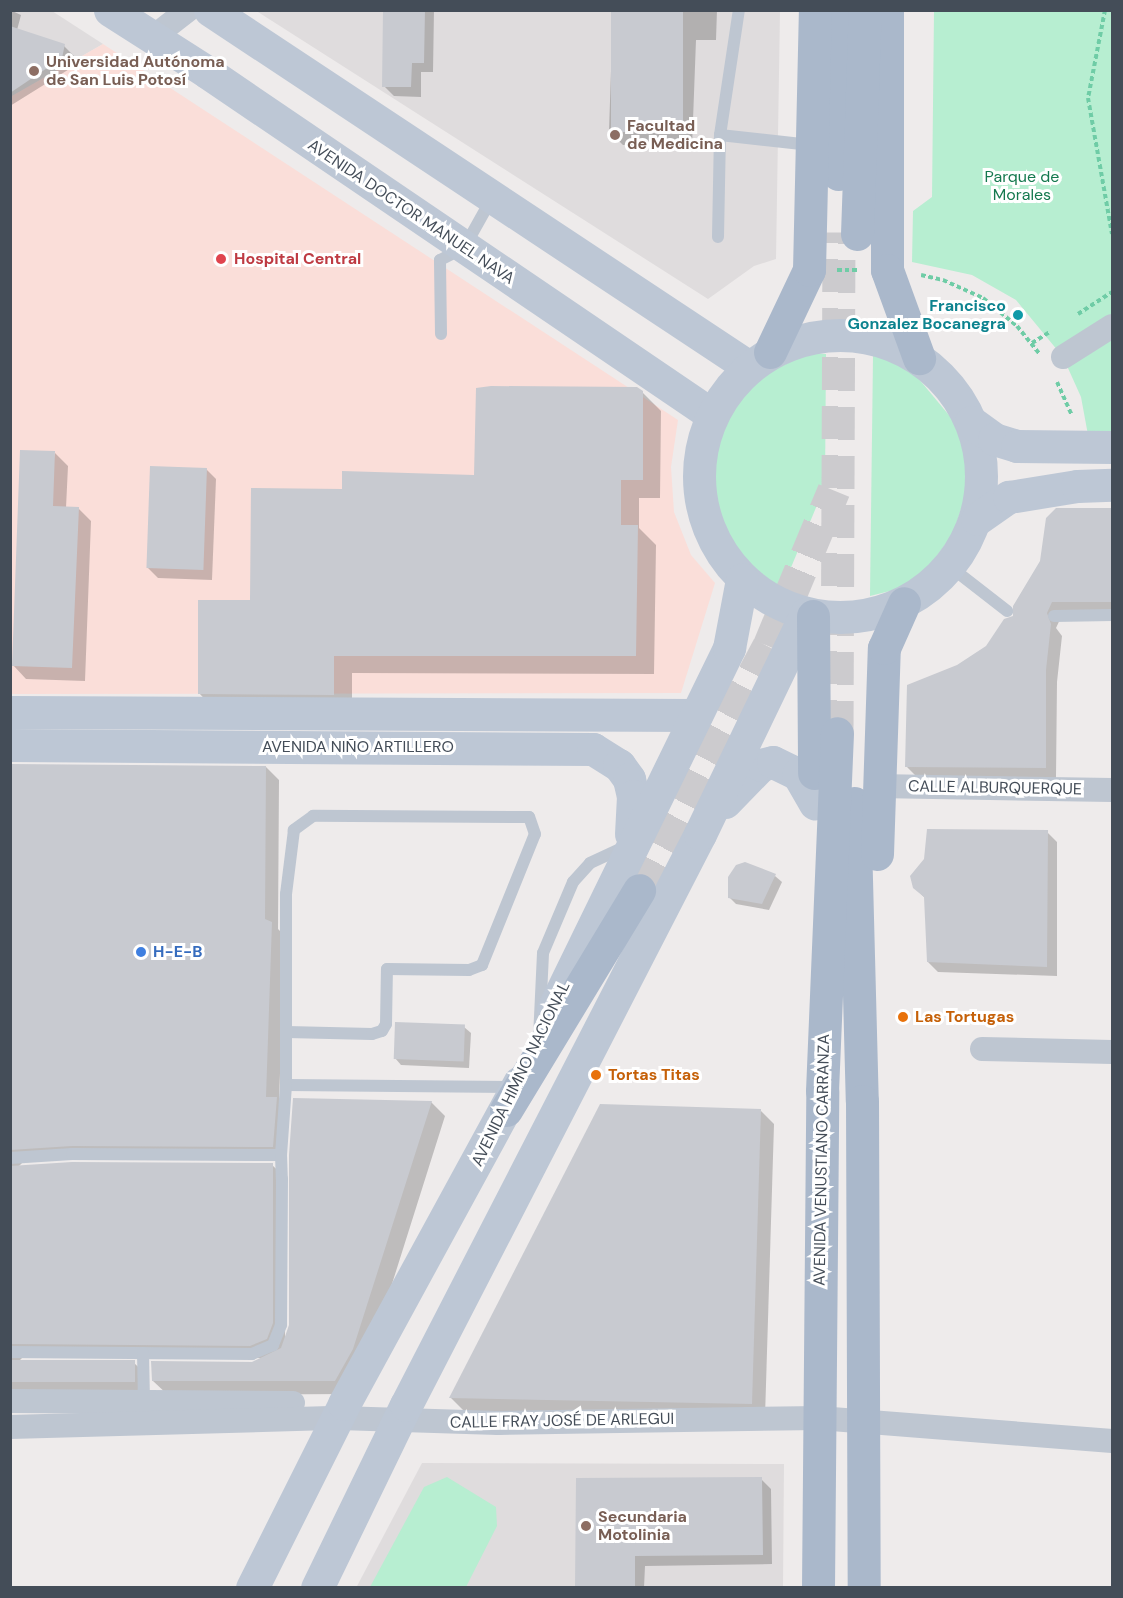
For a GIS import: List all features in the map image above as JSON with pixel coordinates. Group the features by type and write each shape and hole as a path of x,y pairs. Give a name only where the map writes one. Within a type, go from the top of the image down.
{"main road":[{"name":"AVENIDA DOCTOR MANUEL NAVA","path":"110,10 712,415"},
{"path":"210,10 493,197 759,360"},
{"path":"815,10 809,270 759,360 712,415 700,458 701,502 715,544 742,579 772,601 810,615 860,617 904,603 940,577 977,519 1009,497 1077,486 1113,485"},
{"path":"836,10 848,233 865,10"},
{"path":"887,10 887,270 919,358"},
{"path":"759,360 806,338 845,334 884,340 919,358 951,387 971,422 981,461 977,519"},
{"path":"971,422 994,439 1017,446 1113,447"},
{"name":"AVENIDA HIMNO NACIONAL","path":"252,1587 342,1411 512,1098 630,844 729,648 742,579"},
{"path":"862,1101 875,997 877,786 884,648 904,603"},
{"path":"810,615 814,802 812,992 822,1091"},
{"path":"317,1587 401,1413 700,834 810,615"},
{"name":"AVENIDA NIÑO ARTILLERO","path":"10,712 696,715"},
{"name":"AVENIDA VENUSTIANO CARRANZA","path":"818,1587 822,1091 844,733 862,1101 868,1583"},
{"name":"AVENIDA NIÑO ARTILLERO","path":"10,745 593,749 619,765 629,779 633,796 630,844"},
{"path":"700,834 761,765 773,762 798,774 814,802"},
{"path":"512,1098 639,890"}],"street":[{"path":"152,39 188,10"},
{"path":"1052,362 1113,326"},
{"name":"CALLE ALBURQUERQUE","path":"877,786 1113,790"},
{"path":"982,1049 1113,1052"},
{"name":"CALLE FRAY JOSÉ DE ARLEGUI","path":"10,1401 143,1411 342,1411 865,1419 1113,1441"},
{"name":"CALLE FRAY JOSÉ DE ARLEGUI","path":"10,1427 143,1411"}],"lane":[{"path":"718,237 720,135 739,10"},
{"path":"720,135 812,145"},
{"path":"441,334 440,260 464,248 493,197"},
{"path":"948,565 1007,611"},
{"path":"1054,616 1113,615"},
{"path":"10,1352 252,1354 273,1345 281,1325 281,1155 287,1032 286,894 294,830 302,821 313,816 529,817 535,834 482,965 470,970 387,969 386,1024 382,1031 372,1034 287,1032"},
{"path":"286,1085 512,1098"},
{"path":"10,1158 72,1154 281,1155"},
{"path":"143,1353 143,1411"}],"path":[{"path":"1105,10 1088,98 1113,234"},
{"path":"809,270 887,270 942,280 969,289 1017,326 1052,362 1071,410 1077,447"}],"shaded area":[{"name":"Universidad Autónoma de San Luis Potosí","path":"11,11 52,11 103,44 11,97"},
{"name":"Facultad de Medicina","path":"780,11 776,259 754,266 708,299 258,12"},
{"name":"Hospital Central","path":"103,44 678,420 671,467 674,512 691,555 715,583 681,693 11,694 10,97"},
{"name":"Secundaria Motolinia","path":"422,1463 784,1464 783,1587 356,1588"}],"green space":[{"name":"Parque de Morales","path":"934,11 1112,11 1112,435 1088,435 1081,397 1063,357 1016,300 972,275 912,262 913,211 932,197"},
{"path":"809,353 826,354 825,486 782,589 751,569 728,536 715,501 714,461 726,419 740,397 759,377"},
{"path":"873,356 884,356 913,372 958,426 966,459 965,497 953,534 928,568 898,589 870,596"},
{"path":"447,1477 496,1507 497,1526 466,1587 370,1587 424,1487"}],"building":[{"path":"383,10 425,10 424,63 412,63 411,87 382,87"},
{"path":"611,10 683,10 683,132 611,132"},
{"path":"10,26 65,44 62,58 10,93"},
{"path":"491,386 637,387 643,391 643,480 621,480 621,525 638,525 636,656 334,656 334,695 198,694 198,600 250,600 251,488 342,489 342,471 474,475 476,388"},
{"path":"20,450 55,451 53,506 79,507 72,668 12,666"},
{"path":"150,466 207,468 203,570 146,568"},
{"path":"1056,508 1113,508 1113,602 1052,602 1047,613 1051,624 1046,670 1046,768 905,767 907,685 957,665 986,646 1004,619 1013,616 1013,606 1040,561 1046,518"},
{"name":"H-E-B","path":"10,764 266,766 265,919 272,922 266,1097 277,1097 273,1147 72,1146 10,1150"},
{"path":"927,829 1048,830 1047,967 927,962 924,897 913,888 910,876 924,859"},
{"path":"745,862 776,874 762,904 728,898 728,877 736,865"},
{"path":"395,1022 465,1024 464,1061 394,1059"},
{"path":"293,1098 432,1101 353,1349 335,1381 152,1381 151,1361 252,1362 281,1348 289,1325 289,1155"},
{"path":"600,1104 761,1109 752,1404 449,1398"},
{"path":"72,1162 273,1163 273,1323 267,1339 250,1346 10,1344 10,1166"},
{"path":"10,1360 135,1360 135,1382 10,1382"},
{"path":"762,1477 763,1555 635,1556 635,1587 575,1587 576,1478"}],"tunnel":[{"path":"837,733 839,232"},
{"path":"639,890 769,646 834,490"}],"place":[{"name":"Universidad Autónoma de San Luis Potosí","path":"34,71"},
{"name":"Facultad de Medicina","path":"615,135"},
{"name":"Hospital Central","path":"221,259"},
{"name":"Francisco Gonzalez Bocanegra","path":"1018,315"},
{"name":"H-E-B","path":"141,952"},
{"name":"Las Tortugas","path":"903,1017"},
{"name":"Tortas Titas","path":"596,1075"},
{"name":"Secundaria Motolinia","path":"586,1526"}]}
